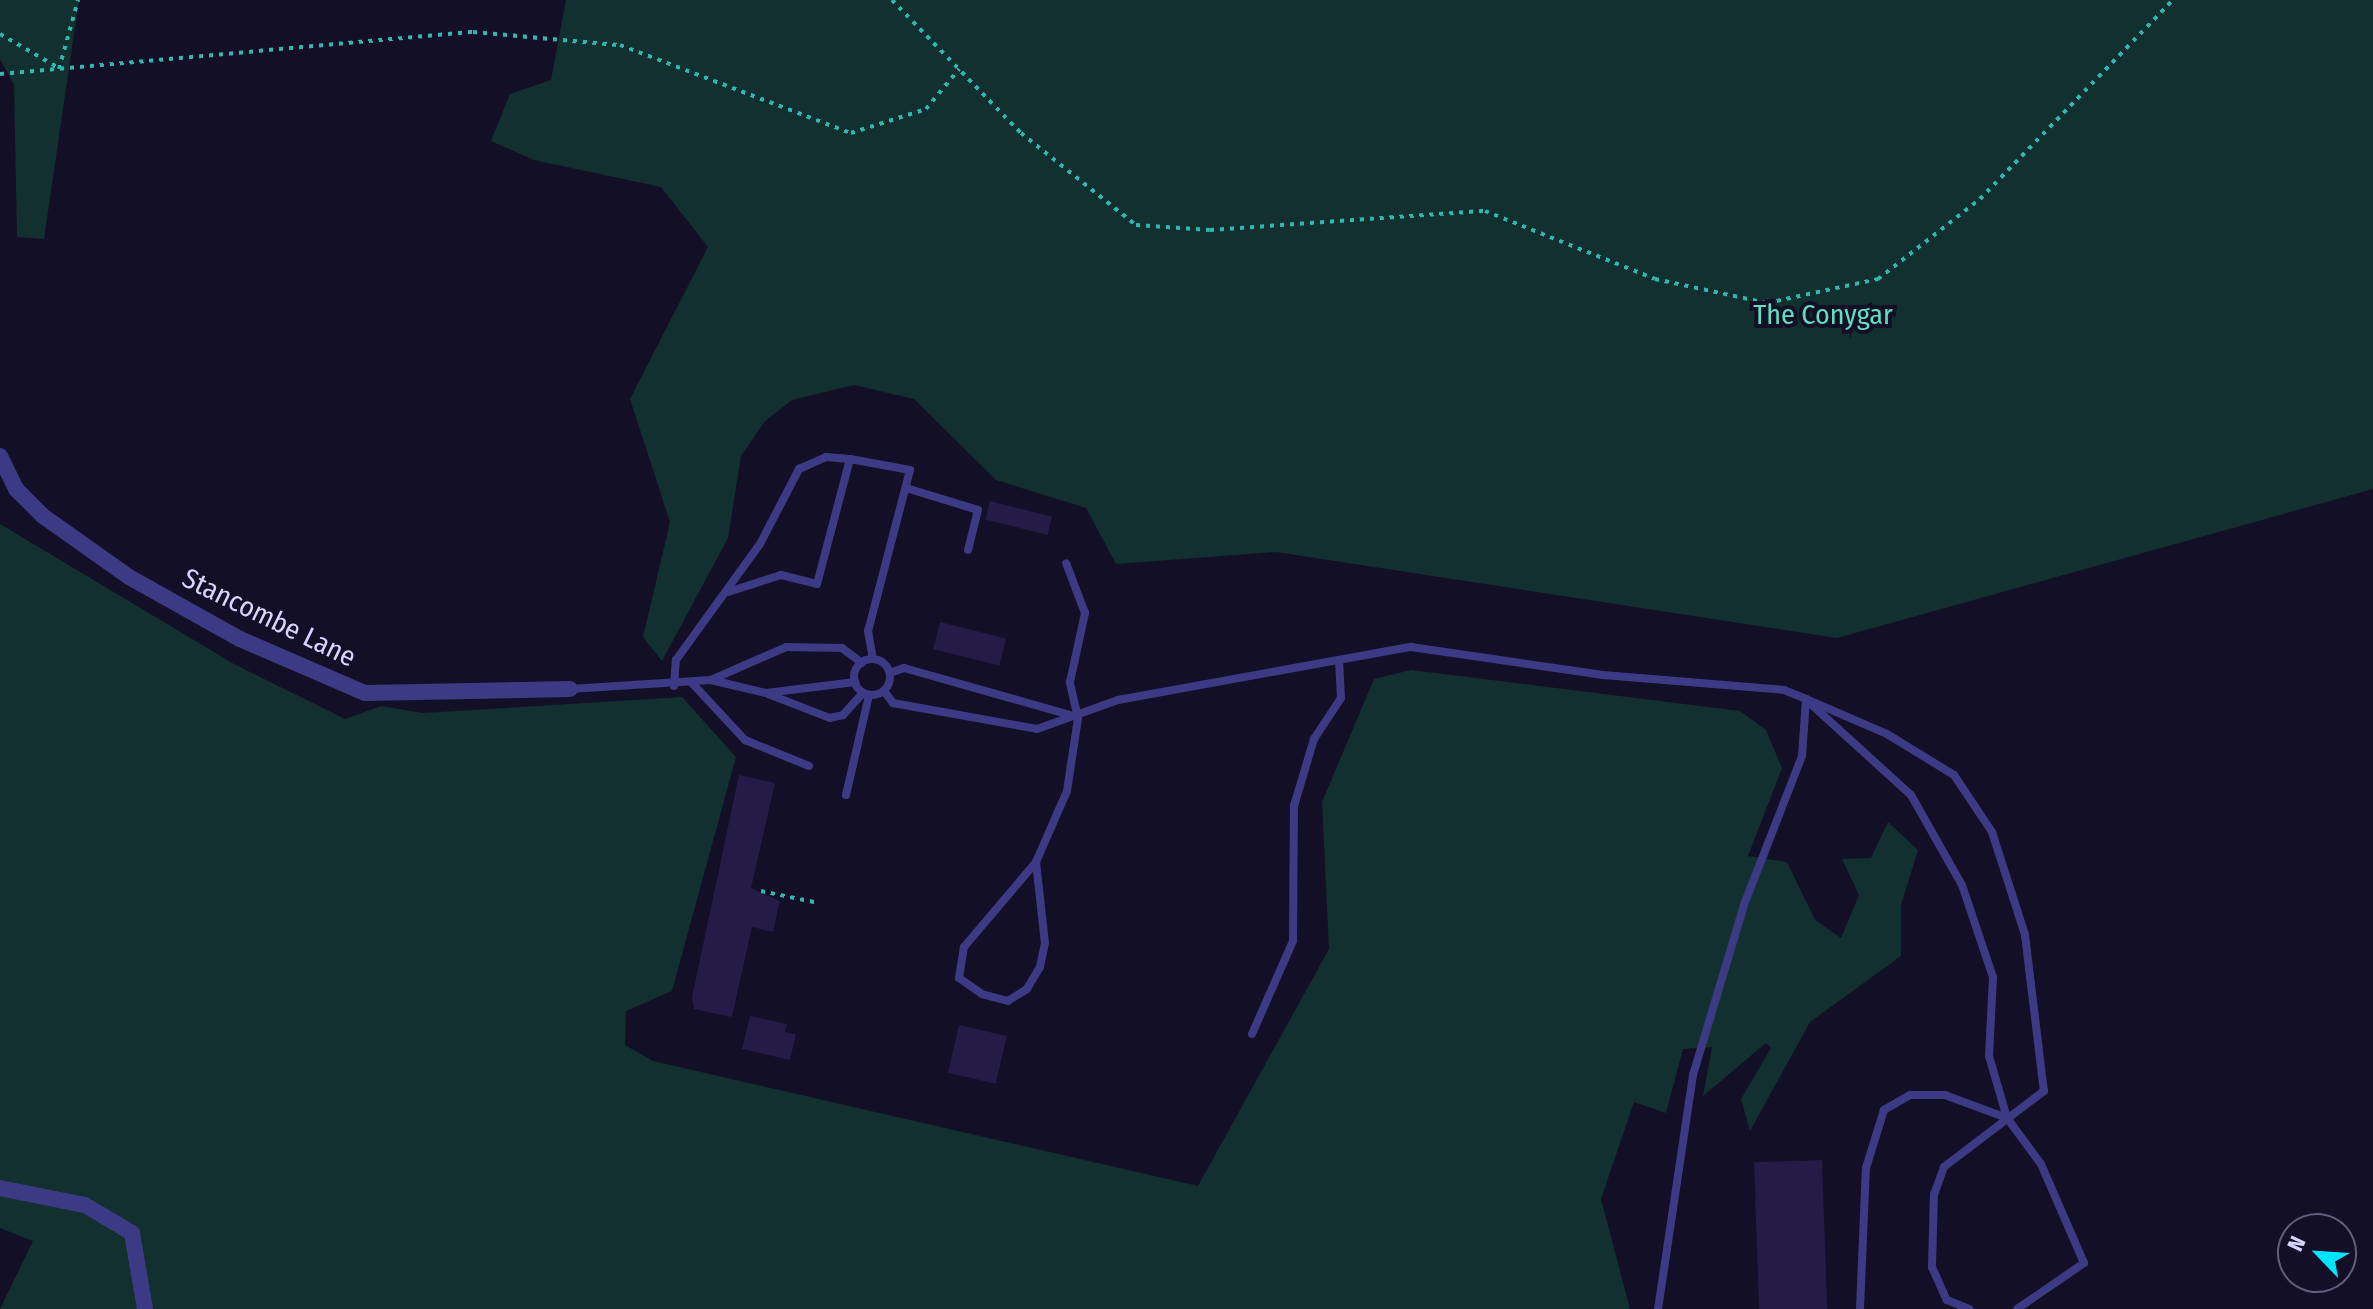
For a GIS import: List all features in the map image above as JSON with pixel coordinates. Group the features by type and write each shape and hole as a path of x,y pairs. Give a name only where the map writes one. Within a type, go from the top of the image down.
{"street":[{"name":"Stancombe Lane","path":"0,456 4,478 43,516 129,577 240,639 365,693 570,689"},
{"path":"0,1188 85,1205 132,1233 145,1309"}],"lane":[{"path":"674,686 676,660 704,612 728,592 799,469 826,457 910,470 868,631 873,659 890,673"},
{"path":"728,592 781,575 817,584 850,459"},
{"path":"906,488 978,510 968,550"},
{"path":"1036,862 1045,943 1040,967 1008,1001 982,994 959,978 964,947 1036,862 1067,791 1078,718 1070,682 1085,613 1066,563"},
{"path":"570,689 674,686 711,680 786,647 842,648 862,663"},
{"path":"884,691 893,703 1037,729 1078,718 1118,700 1411,647 1784,690 1887,734 1954,775 1992,832 2025,935 2044,1091 1944,1167 1934,1194 1932,1267 1947,1300 1969,1309"},
{"path":"855,682 862,663 873,659"},
{"path":"1252,1034 1293,941 1294,806 1314,739 1341,698 1339,660"},
{"path":"890,673 904,668 1078,718"},
{"path":"884,691 890,673"},
{"path":"711,680 766,693 830,718 843,715 866,694 884,691"},
{"path":"766,693 855,682"},
{"path":"855,682 866,694"},
{"path":"692,683 745,740 809,766"},
{"path":"846,795 866,694"},
{"path":"1806,699 1911,795 1962,885 1993,977 1989,1056 2007,1118 2041,1164 2084,1263 2017,1309"},
{"path":"1658,1309 1693,1075 1744,905 1802,756 1806,699"},
{"path":"1860,1309 1866,1168 1884,1110 1910,1095 1945,1095 2007,1118"}],"path":[{"path":"59,69 78,0"},
{"path":"892,0 1021,133 1136,225 1210,230 1485,211 1655,279 1767,303 1878,279 1980,199 2173,0"},
{"path":"0,74 473,32 620,45 851,133 926,109 959,69"},
{"path":"0,34 59,69"},
{"path":"761,891 819,903"}],"green space":[{"path":"0,0 79,0 44,239 17,237 14,85 0,59"},
{"name":"The Conygar","path":"566,0 2373,0 2373,489 1837,638 1276,552 1116,564 1086,508 996,480 914,399 854,385 792,400 765,421 741,456 728,538 662,661 643,637 670,522 630,399 708,247 661,187 534,160 491,141 510,94 551,80"},
{"path":"0,524 234,664 345,719 381,706 423,713 682,697 736,757 672,991 626,1011 625,1045 653,1061 1198,1186 1329,949 1322,802 1374,679 1411,670 1740,711 1766,730 1782,768 1748,856 1787,862 1815,920 1841,938 1859,895 1842,859 1871,858 1888,822 1918,850 1901,905 1901,956 1810,1022 1750,1131 1741,1099 1771,1048 1766,1043 1703,1096 1712,1047 1683,1049 1666,1113 1634,1102 1601,1199 1630,1309 0,1309 33,1241 0,1228"}],"building":[{"path":"990,501 1052,516 1048,535 985,519"},
{"path":"940,622 1006,638 999,666 933,649"},
{"path":"739,775 775,783 751,888 780,901 773,932 752,927 732,1017 694,1009 692,997"},
{"path":"750,1016 787,1024 785,1032 796,1034 790,1060 742,1049"},
{"path":"959,1025 1007,1036 996,1084 948,1073"},
{"path":"1822,1160 1827,1309 1759,1309 1754,1162"}]}
